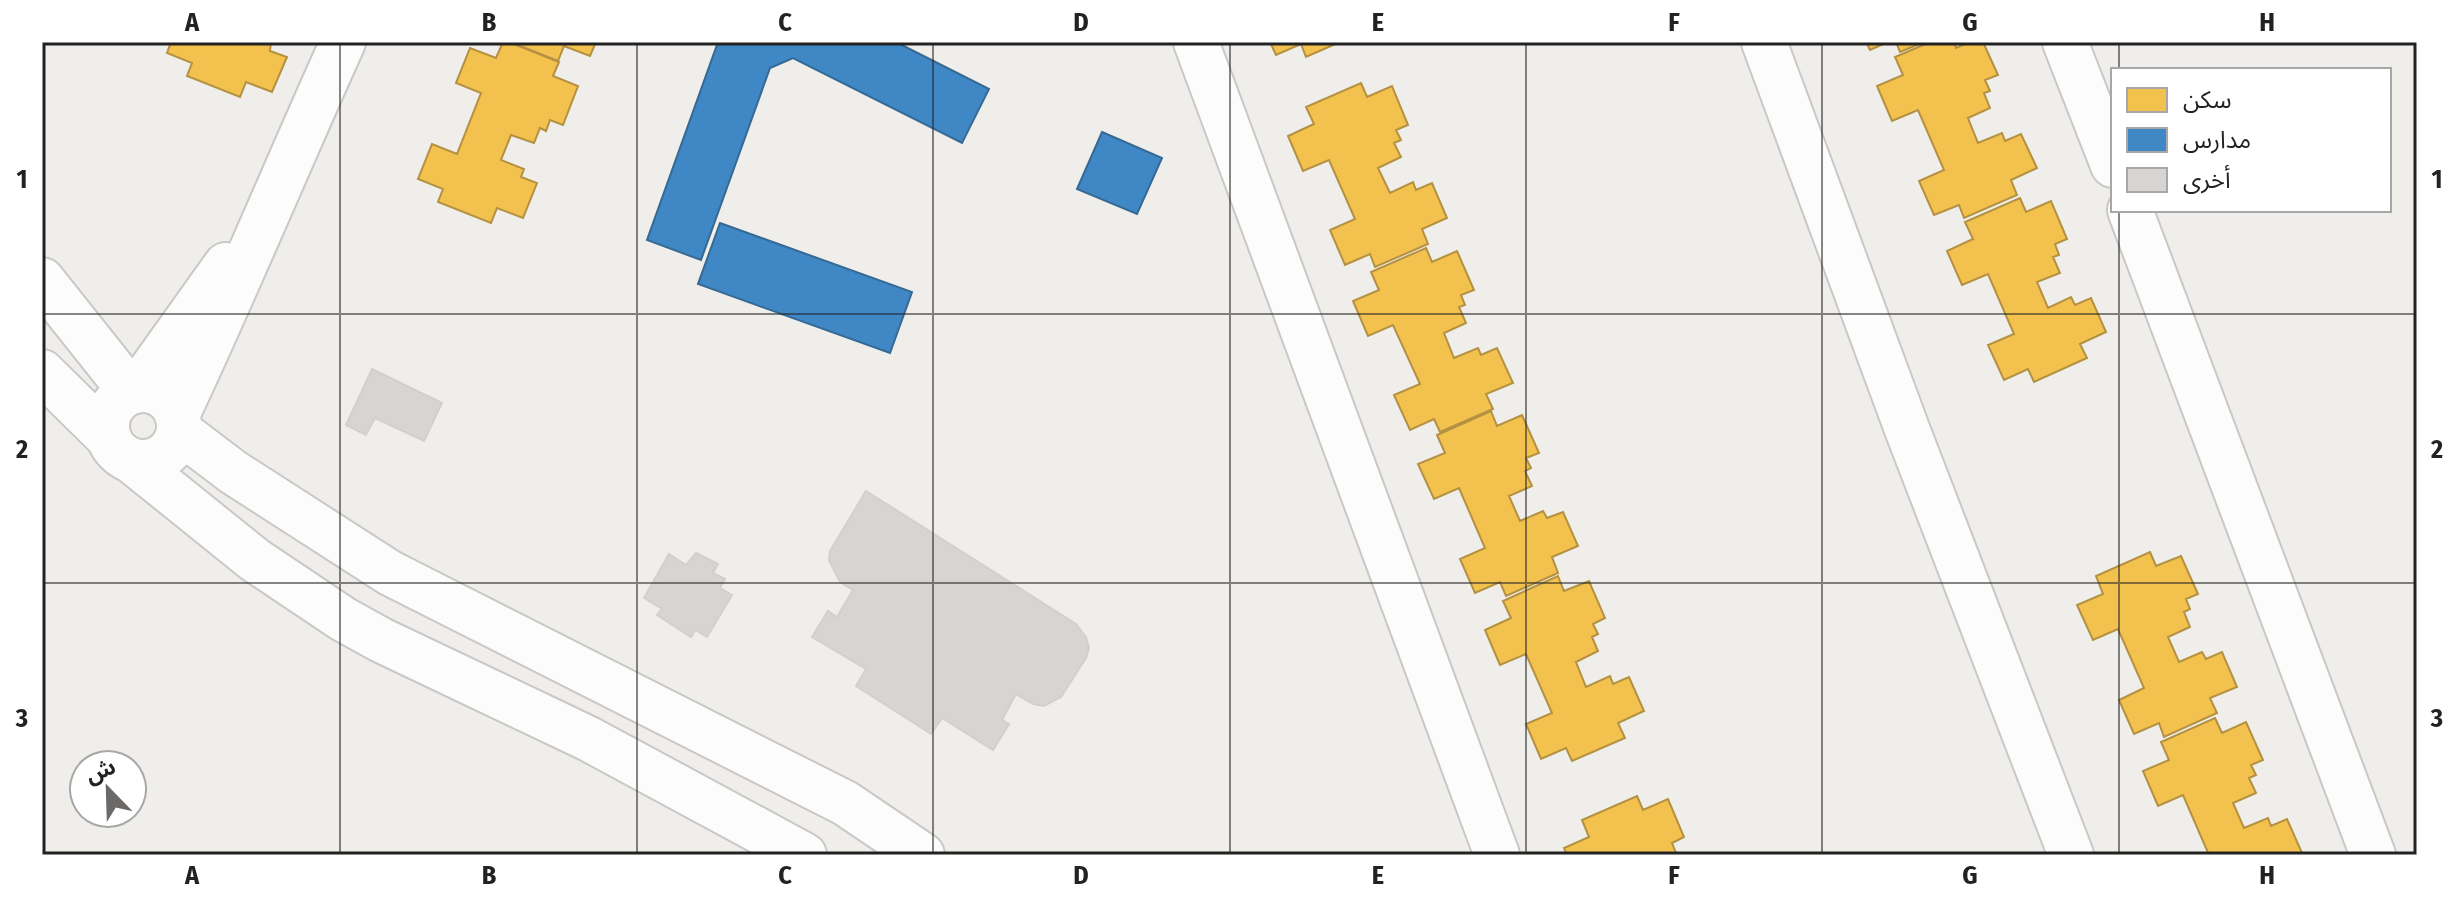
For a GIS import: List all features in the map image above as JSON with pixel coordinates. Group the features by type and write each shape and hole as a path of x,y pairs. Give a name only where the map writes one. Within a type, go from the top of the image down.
{"street":[{"path":"343,42 271,201 178,423 171,450 162,457 142,463 120,450 108,416 121,397 133,392 156,392 173,405 178,423 233,472 390,573 845,803 922,855"},
{"path":"1196,42 1497,855"},
{"path":"1764,42 1901,414 2071,855"},
{"path":"2065,42 2111,160"},
{"path":"133,392 271,201"},
{"path":"2131,212 2373,855"},
{"path":"42,280 133,392"},
{"path":"42,372 120,450 255,560 343,619 589,739 804,855"}],"building: سكن":[{"path":"171,42 271,42 270,51 287,57 272,92 246,82 240,97 187,76 192,63 167,53"},
{"path":"503,42 559,62 553,76 578,86 563,125 550,120 546,131 540,128 534,143 511,135 501,160 524,169 521,177 537,183 523,218 497,208 491,223 438,202 443,189 418,179 432,144 457,154 481,93 456,83 470,48 496,58"},
{"path":"510,42 596,42 590,56 564,46 558,61"},
{"path":"1270,42 1340,42 1306,57 1301,44 1276,55"},
{"path":"1866,42 1888,42 1870,50"},
{"path":"1896,42 1924,42 1900,52"},
{"path":"1930,42 1954,42 1956,48 1970,42 1983,42 1998,75 1985,80 1990,91 1984,93 1990,108 1968,118 1978,143 2002,133 2005,141 2021,134 2037,168 2011,180 2017,195 1964,218 1959,205 1934,215 1919,181 1944,170 1918,110 1892,121 1877,86 1903,75 1895,57"},
{"path":"1361,83 1367,97 1392,86 1408,125 1396,130 1401,140 1394,143 1401,157 1378,168 1390,193 1413,182 1416,190 1432,183 1447,218 1422,229 1428,244 1375,267 1370,254 1345,265 1330,230 1355,219 1329,160 1303,171 1288,136 1314,124 1306,107"},
{"path":"2020,198 2026,212 2051,201 2067,239 2055,244 2059,255 2053,257 2060,273 2037,282 2048,308 2071,297 2075,305 2091,298 2106,332 2080,344 2087,358 2034,382 2028,369 2004,380 1988,345 2014,334 1988,274 1962,285 1947,251 1973,239 1965,222"},
{"path":"1426,248 1432,262 1457,251 1474,290 1461,295 1465,305 1459,307 1466,323 1444,333 1454,358 1478,348 1481,355 1497,348 1513,383 1486,394 1493,409 1440,432 1434,419 1410,430 1394,395 1420,384 1393,325 1368,336 1353,301 1379,290 1371,272"},
{"path":"1491,411 1497,426 1522,415 1539,453 1526,458 1531,468 1525,471 1532,486 1509,496 1520,521 1543,511 1547,518 1563,512 1578,546 1552,557 1558,573 1506,596 1500,582 1475,593 1460,559 1485,548 1459,488 1434,499 1418,464 1445,453 1437,435"},
{"path":"2150,552 2156,566 2181,556 2198,594 2186,599 2190,609 2184,612 2190,627 2168,637 2179,662 2202,652 2206,659 2222,652 2237,687 2210,698 2217,713 2164,737 2159,723 2134,734 2119,700 2144,688 2118,629 2093,640 2077,605 2103,594 2096,576"},
{"path":"1558,576 1564,591 1589,581 1605,618 1593,624 1598,634 1592,637 1598,651 1576,662 1586,687 1610,676 1613,684 1629,677 1644,711 1618,723 1625,738 1572,761 1566,748 1541,759 1526,724 1552,713 1526,654 1500,665 1485,630 1511,618 1503,601"},
{"path":"2215,718 2222,733 2246,722 2263,760 2251,765 2256,775 2249,778 2256,793 2233,803 2244,828 2268,818 2271,826 2287,819 2302,853 2209,855 2183,795 2158,806 2143,771 2169,760 2161,742"},
{"path":"1637,796 1643,810 1668,799 1684,837 1672,843 1676,853 1567,855 1564,848 1589,837 1582,820"}],"building: مدارس":[{"path":"718,42 896,42 989,89 962,143 793,58 770,68 701,260 647,240"},
{"path":"1102,132 1162,158 1137,214 1077,189"},
{"path":"720,223 912,292 890,353 698,284"}],"building: أخرى":[{"path":"372,369 442,403 424,441 375,418 366,435 346,425"},
{"path":"866,491 1076,624 1086,637 1089,648 1086,658 1061,697 1044,706 1033,704 1016,694 1002,720 1009,724 993,750 942,718 931,734 856,686 866,669 812,637 828,611 837,617 853,590 840,582 829,560 830,551"},
{"path":"696,553 718,564 713,573 725,579 720,588 732,595 707,637 695,630 691,637 657,615 662,609 644,598 669,554 686,565"}]}
